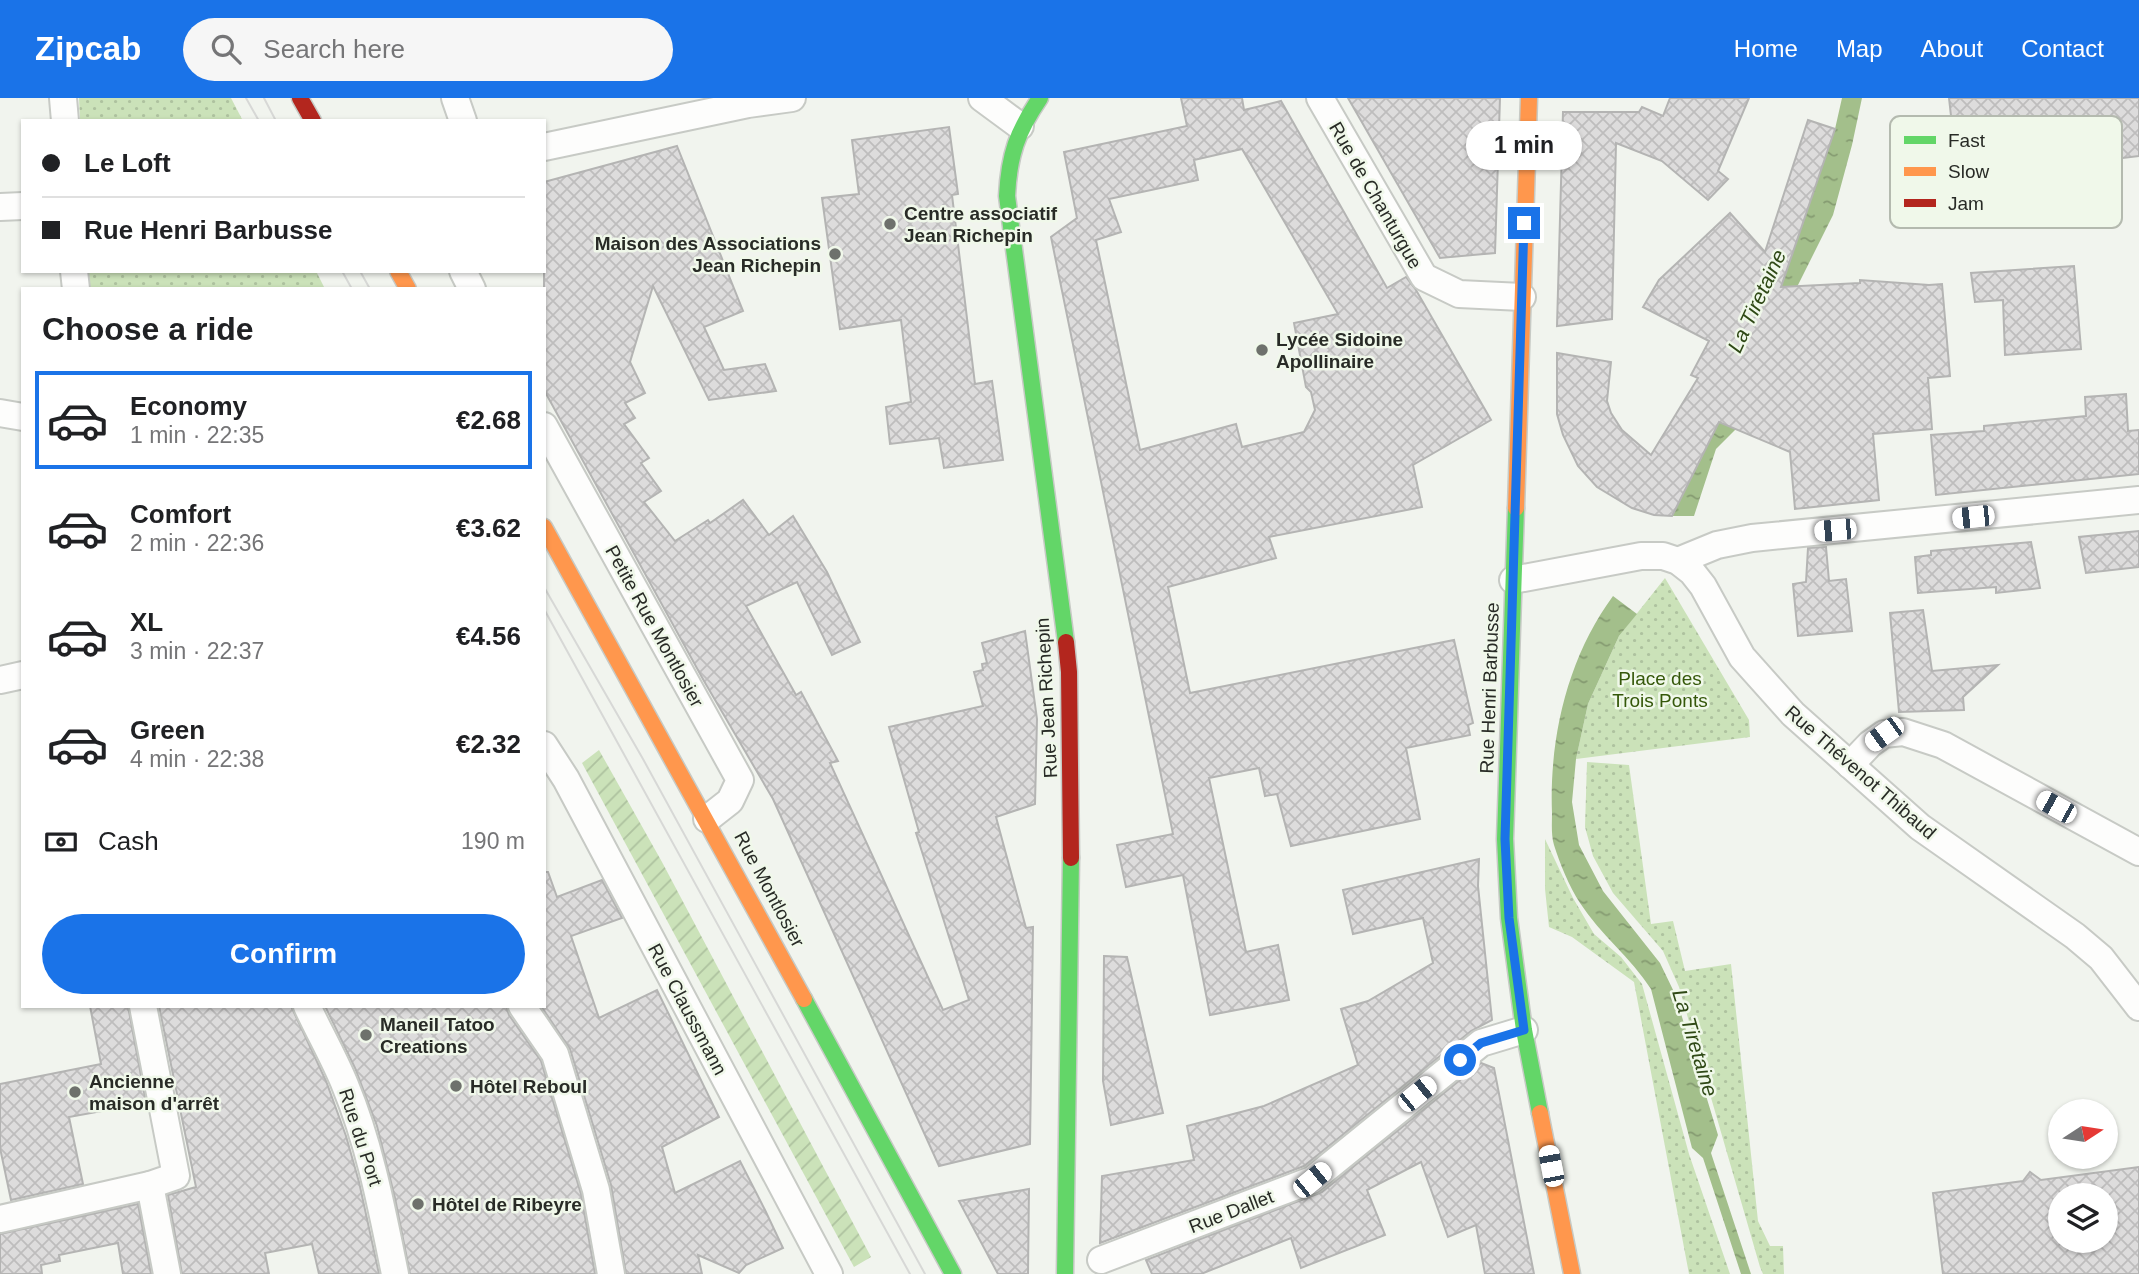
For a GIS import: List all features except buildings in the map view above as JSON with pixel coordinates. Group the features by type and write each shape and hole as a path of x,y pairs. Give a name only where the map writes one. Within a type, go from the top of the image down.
{"street":[{"path":"63,98 65,119"},
{"path":"300,98 312,119"},
{"path":"455,98 462,119"},
{"path":"546,147 748,104 792,98"},
{"path":"982,98 1020,126"},
{"name":"Rue Jean Richepin","path":"1040,98 1020,126 1008,160 1007,196 1069,671 1071,822 1065,1274"},
{"name":"Rue de Chanturgue","path":"1320,98 1424,277 1460,294 1522,297"},
{"name":"Rue Henri Barbusse","path":"1528,98 1505,839 1509,918 1524,1030 1572,1274"},
{"path":"0,207 21,206"},
{"path":"0,413 21,417"},
{"name":"Petite Rue Montlosier","path":"546,430 740,780 730,801 708,819"},
{"path":"1513,580 1641,555 1663,556 1678,561 1717,545 1752,538 2139,500"},
{"name":"Rue Montlosier","path":"546,531 708,819 953,1274"},
{"name":"Rue Thévenot Thibaud","path":"1678,561 1692,572 1703,586 1742,657 1793,714 1920,827 2092,950 2139,1007"},
{"path":"0,680 21,675"},
{"path":"1853,768 1870,744 1884,734 1903,732 1943,745 2139,852"},
{"name":"Rue Claussmann","path":"546,752 555,785 707,1044 829,1274"},
{"path":"0,1219 150,1185 176,1176 143,1008"},
{"name":"Rue du Port","path":"308,1008 345,1084 362,1131 379,1195 395,1274"},
{"path":"523,1008 555,1055 596,1189 611,1274"},
{"name":"Rue Dallet","path":"1101,1260 1312,1180 1481,1043 1524,1030"},
{"path":"150,1185 167,1274"}],"green space":[{"path":"79,98 231,98 242,119 80,119"},
{"path":"85,273 317,273 324,287 86,287"},
{"name":"Place des Trois Ponts","path":"1665,578 1749,720 1750,737 1576,759 1588,704 1619,636"},
{"path":"599,750 662,862 871,1257 854,1267 582,763"},
{"path":"1587,762 1629,765 1651,924 1673,921 1685,971 1731,964 1758,1221 1770,1246 1783,1246 1784,1274 1763,1274 1760,1267 1679,987 1663,951 1613,893 1593,856 1585,827"},
{"path":"1545,839 1573,898 1594,934 1621,957 1642,984 1689,1154 1730,1274 1689,1274 1634,982 1572,937 1549,927 1545,889"}],"water":[{"path":"1842,98 1862,98 1833,215 1797,287 1736,429 1716,449 1694,516 1672,516 1702,457 1714,413 1785,276 1835,129"},
{"path":"1613,596 1637,614 1619,636 1588,704 1576,759 1572,802 1579,845 1603,891 1660,963 1675,994 1718,1135 1711,1153 1751,1274 1741,1274 1703,1158 1692,1148 1651,989 1580,903 1565,875 1553,841 1554,756 1564,699 1584,645"}],"tram line":[{"path":"246,98 258,119"},
{"path":"264,98 275,119"},
{"path":"343,273 351,287"},
{"path":"361,273 369,287"},
{"path":"546,590 643,759 925,1274"},
{"path":"546,613 910,1274"}],"traffic: fast":[{"path":"1040,98 1025,122 1016,144 1007,196 1066,642"},
{"path":"1516,508 1505,839 1509,918 1524,1030 1540,1113"},
{"path":"1065,1274 1071,858"},
{"path":"804,999 953,1274"}],"traffic: slow":[{"path":"1516,508 1529,98"},
{"path":"399,273 407,287"},
{"path":"546,531 804,999"},
{"path":"1540,1113 1572,1274"}],"traffic: jam":[{"path":"300,98 312,119"},
{"path":"1066,642 1069,672 1071,858"}],"place":[{"name":"Centre associatif Jean Richepin","path":"890,224"},
{"name":"Maison des Associations Jean Richepin","path":"835,254"},
{"name":"Lycée Sidoine Apollinaire","path":"1262,350"},
{"name":"Maneil Tatoo Creations","path":"366,1035"},
{"name":"Hôtel Reboul","path":"456,1086"},
{"name":"Ancienne maison d'arrêt","path":"75,1092"},
{"name":"Hôtel de Ribeyre","path":"418,1204"}],"route":[{"path":"1460,1060 1481,1043 1524,1030 1509,918 1505,839 1524,223"}],"water label":[{"name":"La Tiretaine","path":"1757,301"},
{"name":"La Tiretaine","path":"1695,1043"}]}
